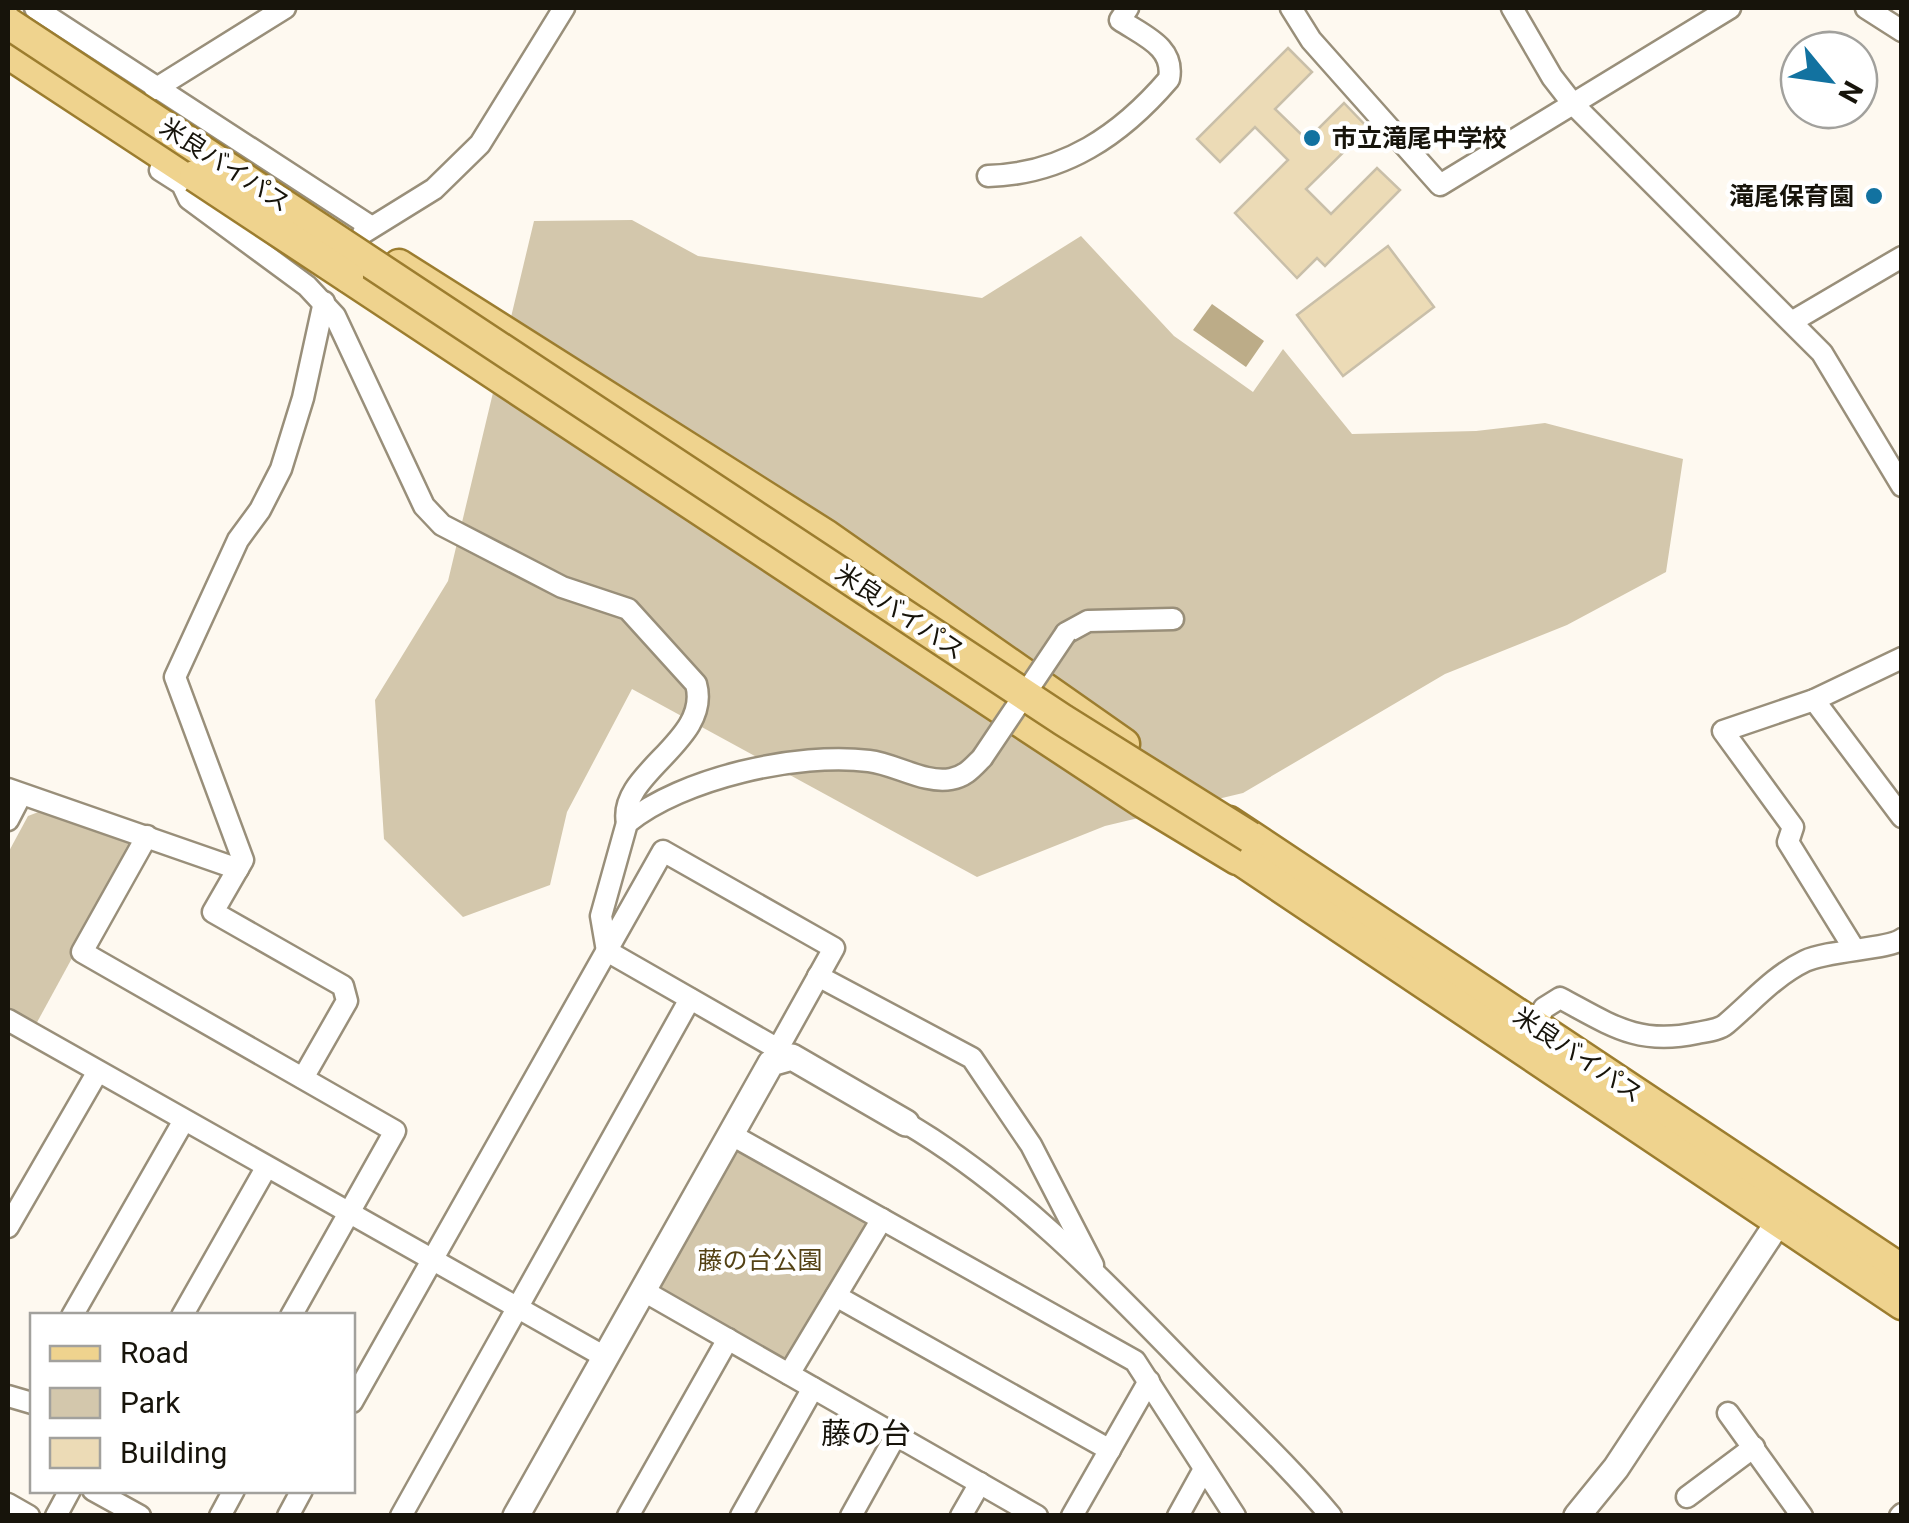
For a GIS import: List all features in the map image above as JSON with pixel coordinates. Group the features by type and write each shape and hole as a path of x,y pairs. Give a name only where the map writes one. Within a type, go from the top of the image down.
{"main road":[{"path":"8,11 217,147 375,239 827,536 1046,688 1243,848"},
{"name":"米良バイパス","path":"8,24 1063,720 1243,848"},
{"name":"米良バイパス","path":"8,36 1787,1210"},
{"path":"8,54 1142,802 1243,848"},
{"path":"1787,1210 1902,1270"},
{"path":"1787,1210 1902,1304"}],"street":[{"path":"35,8 375,239"},
{"path":"155,90 285,8"},
{"path":"307,286 375,239 480,144 564,8"},
{"path":"988,176 1041,171 1099,144 1169,78 1172,64 1166,51 1120,20 1128,8"},
{"path":"1291,8 1312,40 1440,185 1730,8"},
{"path":"1512,8 1552,77 1573,104 1822,352 1902,486"},
{"path":"1866,8 1902,31"},
{"path":"8,71 182,184 189,199 324,302 358,358 424,506 442,525 562,587 628,609 696,684 700,699 693,722 637,788 625,814 627,823 602,916 607,951"},
{"path":"1794,322 1902,257"},
{"path":"303,1078 347,1001 343,986 213,912 244,860 174,677 238,540 260,510 281,469 303,398 324,302"},
{"path":"627,823 675,793 730,776 821,759 870,761 947,780 967,774 982,758 1066,634 1088,620 1173,620"},
{"path":"1853,947 1788,842 1793,828 1723,731 1814,700 1902,658"},
{"path":"1814,700 1902,818"},
{"path":"8,820 14,792 238,870"},
{"path":"147,836 82,952 395,1131 293,1313"},
{"path":"355,1397 663,852 834,948 516,1516"},
{"path":"1528,1038 1544,1008 1560,998 1625,1034 1669,1039 1723,1027 1752,997 1805,961 1853,947 1896,944 1902,939"},
{"path":"607,951 778,1049"},
{"path":"818,976 972,1058 1030,1145 1099,1276"},
{"path":"401,1516 690,999"},
{"path":"9,1024 605,1357"},
{"path":"764,1074 776,1059 792,1057 957,1153 1099,1276 1256,1430 1331,1516"},
{"path":"8,1226 96,1073"},
{"path":"74,1313 183,1122"},
{"path":"730,1134 1135,1361 1235,1516"},
{"path":"184,1313 266,1168"},
{"path":"1577,1516 1616,1468 1787,1210"},
{"path":"789,1374 882,1219"},
{"path":"642,1290 1037,1516"},
{"path":"836,1296 1110,1450"},
{"path":"628,1516 728,1339"},
{"path":"1072,1516 1148,1382"},
{"path":"741,1516 813,1388"},
{"path":"1728,1413 1802,1516"},
{"path":"851,1516 896,1435"},
{"path":"1687,1497 1754,1447"},
{"path":"1178,1516 1204,1469"},
{"path":"961,1516 980,1483"},
{"path":"56,1516 68,1493"},
{"path":"98,1493 140,1516"},
{"path":"220,1516 232,1493"},
{"path":"288,1516 300,1493"},
{"path":"8,1504 28,1516"}],"green space":[{"path":"632,220 698,256 982,298 1081,236 1174,336 1253,392 1283,349 1352,434 1476,431 1545,423 1683,459 1666,572 1567,625 1445,674 1243,793 1105,826 977,877 632,689 567,812 550,885 463,917 384,839 375,700 448,581 534,221"},
{"path":"41,811 127,838 131,850 35,1026 8,1010 8,853 28,816"},
{"name":"藤の台公園","path":"743,1149 863,1217 866,1230 788,1364 663,1292 661,1281 733,1152"}],"shaded area":[{"path":"1212,304 1264,341 1246,367 1193,330"}],"building":[{"path":"1288,48 1312,72 1275,109 1307,140 1344,103 1368,128 1306,189 1331,214 1377,168 1400,190 1325,266 1317,258 1297,278 1235,213 1288,160 1255,127 1220,162 1197,139"},
{"path":"1388,246 1434,307 1343,376 1297,315"}],"place":[{"name":"市立滝尾中学校","path":"1312,138"},
{"name":"滝尾保育園","path":"1874,196"}],"district":[{"name":"藤の台","path":"866,1433"}]}
